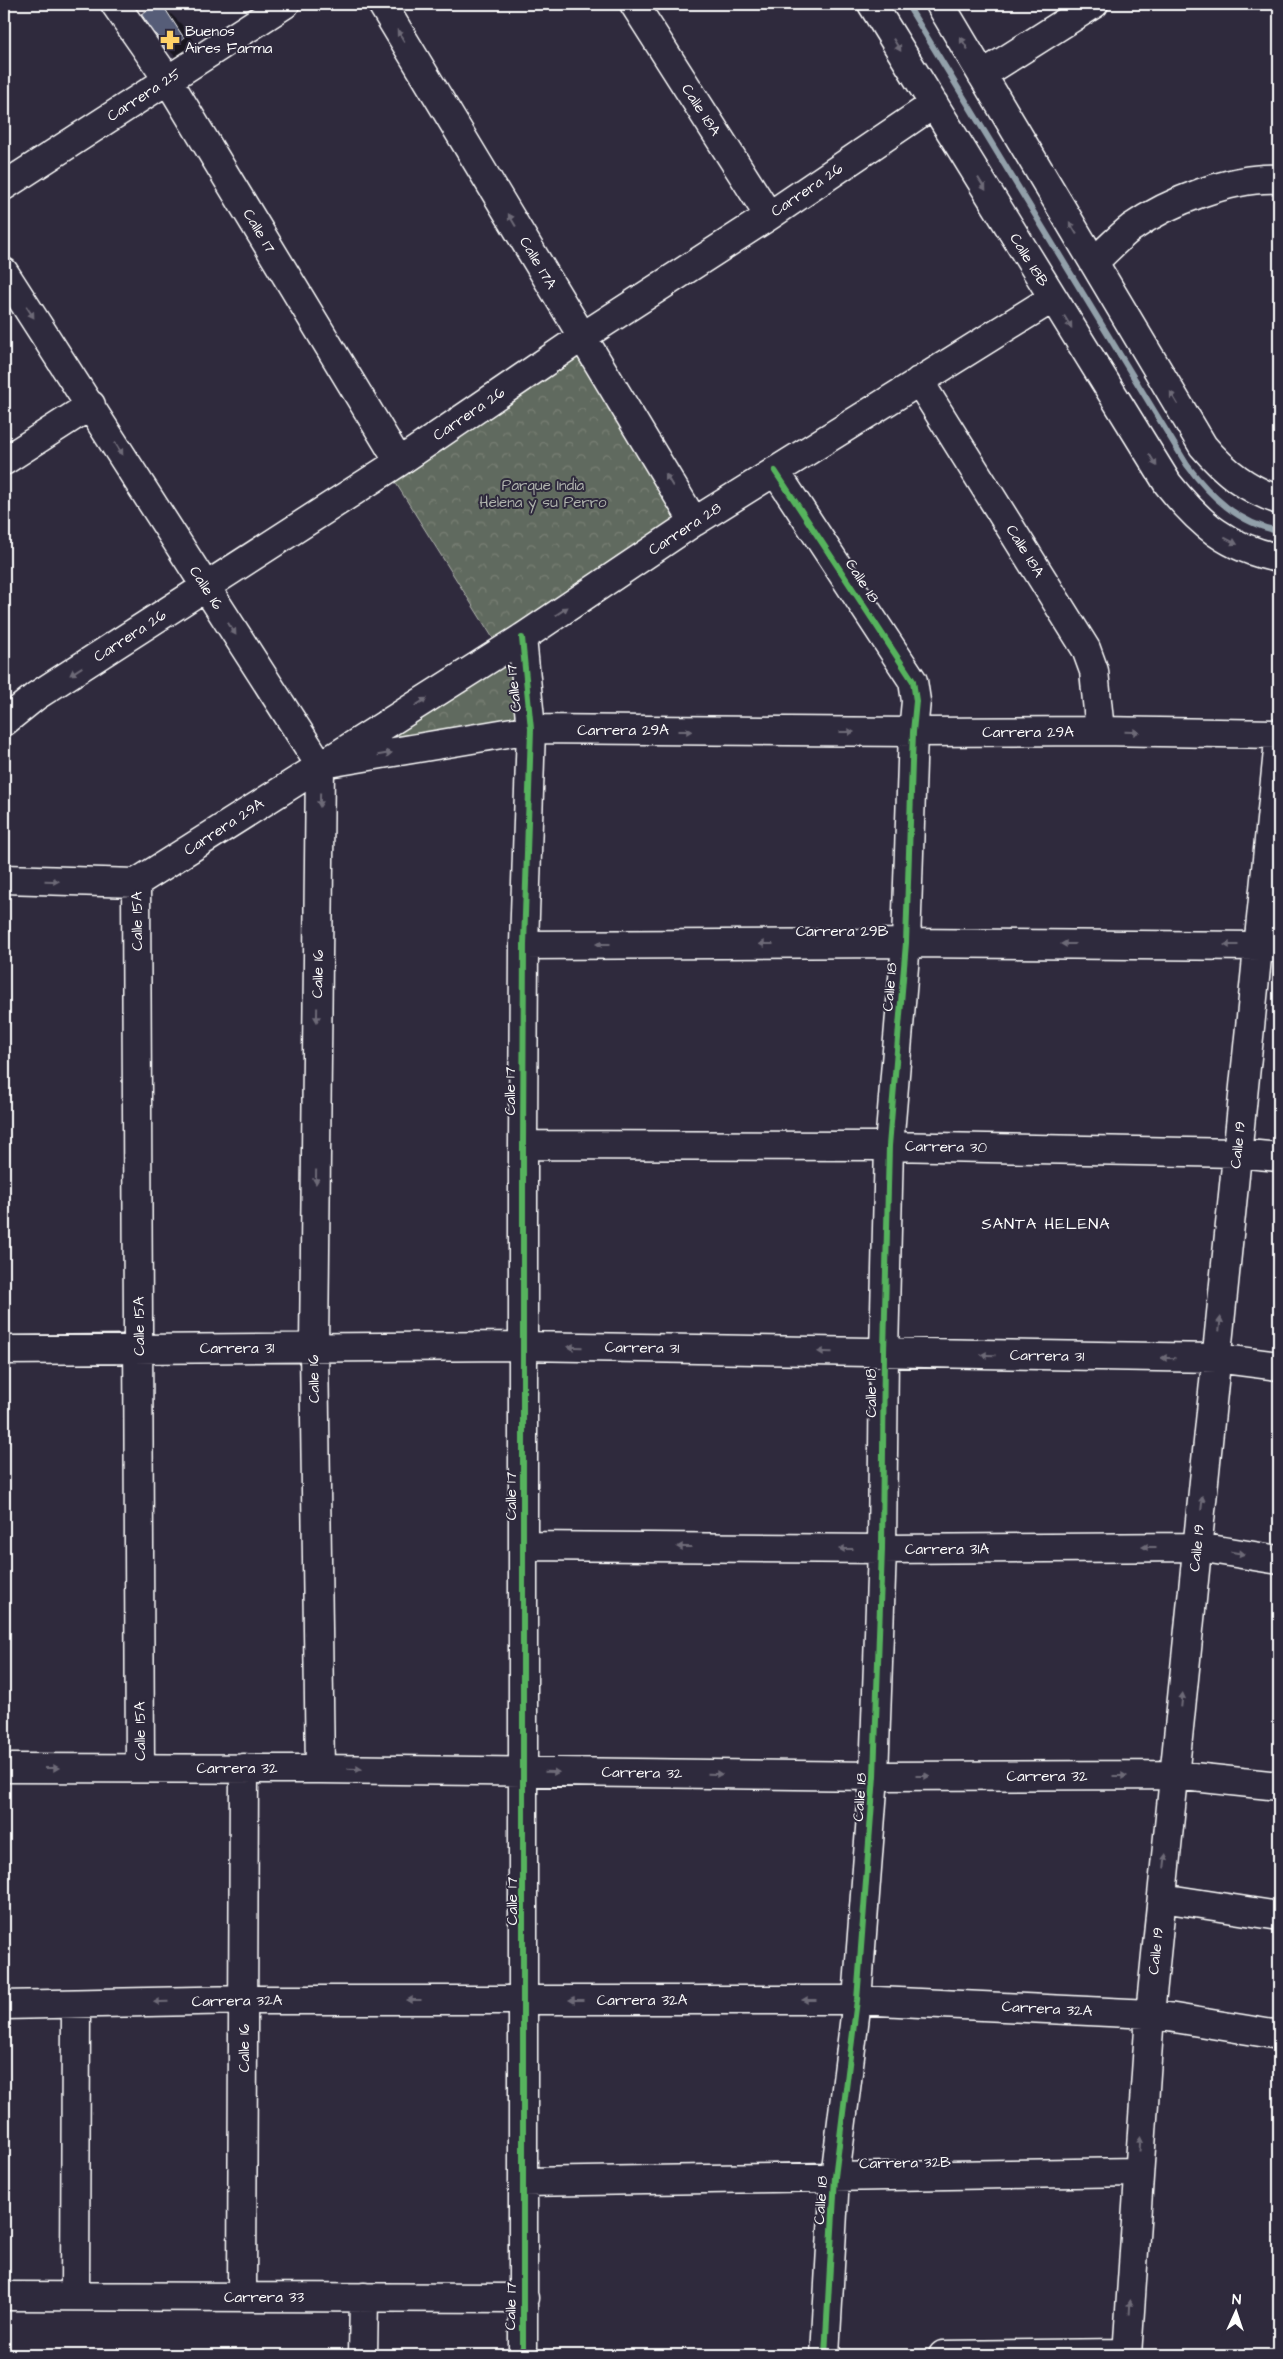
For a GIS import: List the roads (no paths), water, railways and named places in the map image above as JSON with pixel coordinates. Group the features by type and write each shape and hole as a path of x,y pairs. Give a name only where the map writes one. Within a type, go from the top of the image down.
{"street":[{"name":"Calle 17","path":"115,4 168,80 399,462"},
{"name":"Carrera 25","path":"4,186 285,4"},
{"name":"Calle 17A","path":"382,4 694,522"},
{"name":"Calle 18A","path":"634,4 769,216"},
{"name":"Calle 18B","path":"872,4 1168,484 1191,513 1225,538 1246,549 1279,558"},
{"path":"940,4 1203,446 1234,478 1258,493 1279,500"},
{"path":"982,75 1094,4"},
{"name":"Carrera 26","path":"4,722 36,696 399,462 582,337 769,216 934,104"},
{"path":"1094,262 1131,229 1175,203 1224,186 1279,179"},
{"name":"Calle 16","path":"4,272 320,765 314,1348 320,1768"},
{"name":"Carrera 28","path":"320,765 522,638 775,470 1053,298"},
{"name":"Calle 18A","path":"919,381 1086,649 1094,670 1100,731"},
{"path":"4,461 91,405"},
{"name":"Calle 18","path":"775,470 913,681 916,701 913,732 906,943 889,1146 882,1549 874,1776 857,2000 835,2177 826,2355"},
{"name":"Calle 17","path":"522,638 531,729 524,945 522,1145 524,1546 523,2355"},
{"name":"Carrera 29A","path":"136,883 320,765 531,729 913,732 1100,731 1279,734"},
{"name":"Calle 19","path":"1127,2354 1150,2014 1216,1358 1237,1152 1269,947 1279,741"},
{"path":"4,879 136,883"},
{"name":"Calle 15A","path":"136,883 140,1768"},
{"name":"Carrera 29B","path":"524,945 906,943 1269,947"},
{"name":"Carrera 30","path":"522,1145 889,1146 1237,1152 1279,1157"},
{"name":"Carrera 31","path":"4,1350 523,1346 1216,1358 1279,1366"},
{"name":"Carrera 31A","path":"524,1546 882,1549 1198,1547 1279,1560"},
{"name":"Carrera 32","path":"4,1768 320,1768 874,1776 1174,1775 1279,1786"},
{"name":"Calle 16","path":"242,2297 244,1768"},
{"path":"1162,1898 1279,1916"},
{"name":"Carrera 32A","path":"4,2005 244,2000 857,2000 1150,2014 1279,2035"},
{"path":"75,2296 76,2004"},
{"name":"Carrera 32B","path":"524,2182 1138,2172"},
{"name":"Carrera 33","path":"4,2296 524,2298"},
{"path":"363,2355 364,2297"},
{"path":"943,2355 1127,2354"}],"waterway":[{"path":"907,4 1187,465 1216,498 1238,515 1251,522 1279,531"}],"place":[{"name":"Buenos Aires Farma","path":"170,40"}],"district":[{"name":"SANTA HELENA","path":"1046,1224"}],"park label":[{"name":"Parque India Helena y su Perro","path":"543,494"}]}
